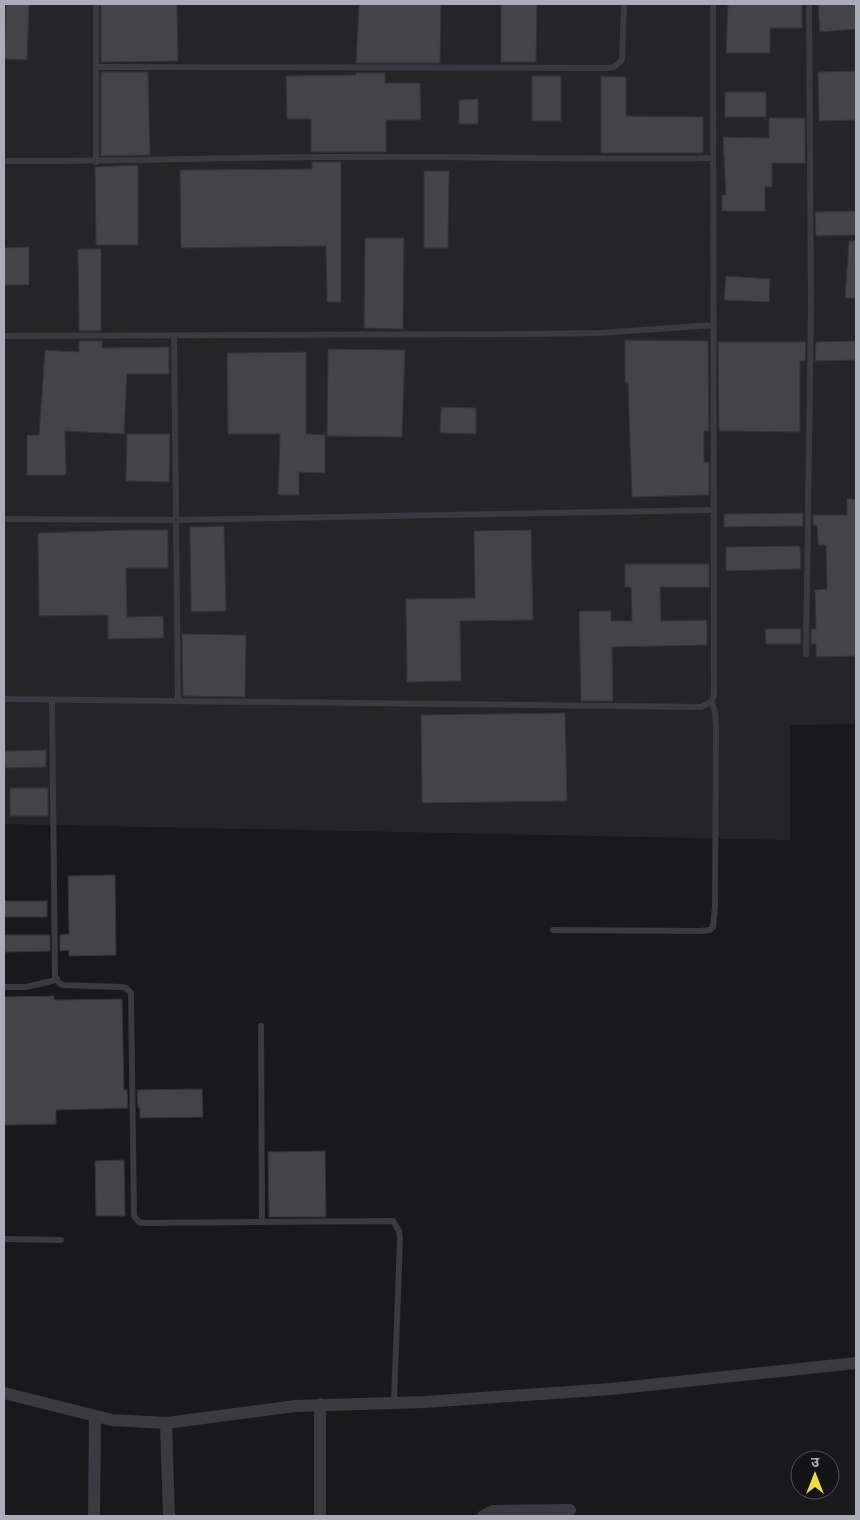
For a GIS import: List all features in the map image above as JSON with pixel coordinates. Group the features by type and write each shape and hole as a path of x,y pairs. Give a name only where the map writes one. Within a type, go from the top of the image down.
{"street":[{"path":"4,1392 95,1416 130,1422 166,1423 275,1408 320,1404 463,1400 612,1389 856,1363"},
{"path":"320,1404 320,1516"},
{"path":"94,1516 95,1416"},
{"path":"166,1423 169,1516"},
{"path":"483,1516 494,1511 570,1510"}],"lane":[{"path":"96,4 96,162"},
{"path":"96,67 614,68 622,60 624,4"},
{"path":"4,699 701,707 711,702 714,695 713,4"},
{"path":"806,654 810,308 809,4"},
{"path":"4,161 96,162 336,157 609,160 713,158"},
{"path":"4,336 547,334 714,325"},
{"path":"174,336 178,700"},
{"path":"4,519 177,520 713,510"},
{"path":"52,700 56,980"},
{"path":"553,930 700,931 710,930 713,927 716,907 716,728 715,711 711,702"},
{"path":"4,987 26,987 56,980 63,985 126,988 131,993 133,1211 136,1219 144,1223 386,1220 397,1225 400,1239 394,1402"},
{"path":"261,1026 262,1222"},
{"path":"4,1239 60,1240"}],"shaded area":[{"path":"4,4 856,4 856,724 790,725 790,840 4,824"}],"building":[{"path":"6,4 29,4 27,60 4,59"},
{"path":"101,4 177,4 178,61 101,62"},
{"path":"359,4 441,4 440,63 356,63"},
{"path":"501,4 537,4 536,62 501,62"},
{"path":"728,4 802,4 802,28 770,28 770,53 726,53"},
{"path":"818,4 856,4 856,29 820,32"},
{"path":"856,71 856,120 819,121 818,72"},
{"path":"101,72 148,72 150,155 101,156"},
{"path":"356,73 385,73 385,83 420,83 421,120 386,120 386,152 311,152 311,119 287,119 286,76 356,75"},
{"path":"532,76 561,76 561,121 532,121"},
{"path":"601,76 626,77 626,116 703,117 703,153 601,153"},
{"path":"725,92 766,92 766,117 725,117"},
{"path":"478,99 478,124 459,124 459,100"},
{"path":"769,118 805,118 805,163 772,163 772,187 765,187 765,211 722,211 722,195 726,195 723,137 769,138"},
{"path":"312,162 341,162 341,302 327,302 326,246 181,248 180,170 312,169"},
{"path":"138,165 138,245 96,245 95,167"},
{"path":"424,171 449,171 448,248 424,248"},
{"path":"856,211 856,235 816,236 815,212"},
{"path":"365,238 404,238 403,329 364,328"},
{"path":"849,241 856,241 856,298 845,298"},
{"path":"29,247 29,285 4,285 4,248"},
{"path":"78,249 101,249 101,331 79,331"},
{"path":"726,276 770,279 769,302 724,300"},
{"path":"625,340 708,341 709,431 704,431 704,462 709,462 709,495 632,497 628,383 625,383"},
{"path":"79,341 102,341 102,348 169,347 169,374 127,374 124,434 65,431 66,475 27,475 27,435 39,435 45,350 79,352"},
{"path":"856,341 856,360 815,361 816,342"},
{"path":"718,342 806,342 805,361 800,361 800,432 719,431"},
{"path":"328,349 405,350 402,437 327,436"},
{"path":"306,352 306,434 325,435 325,473 299,472 299,495 278,495 280,434 228,434 227,353"},
{"path":"441,407 476,408 476,434 440,433"},
{"path":"127,434 170,434 169,482 126,481"},
{"path":"847,499 856,499 856,656 816,657 816,644 811,644 811,629 816,629 815,590 827,589 826,545 818,545 817,525 813,525 813,515 847,515"},
{"path":"803,513 803,526 724,527 724,514"},
{"path":"224,526 226,611 191,612 190,527"},
{"path":"168,530 168,568 126,568 127,617 163,616 164,638 108,639 108,615 39,616 38,533"},
{"path":"531,530 533,620 460,621 461,681 407,682 406,599 475,598 474,531"},
{"path":"800,546 801,569 726,571 726,547"},
{"path":"625,564 709,564 709,587 660,587 661,621 707,620 707,645 612,647 613,701 581,701 579,611 611,611 611,621 632,621 631,587 625,587"},
{"path":"765,629 801,629 801,644 766,644"},
{"path":"182,634 246,635 245,697 183,696"},
{"path":"565,713 567,801 422,803 421,715"},
{"path":"46,750 46,767 5,768 4,751"},
{"path":"10,788 48,788 48,816 10,816"},
{"path":"115,875 116,955 69,956 69,950 60,951 60,935 69,934 68,876"},
{"path":"4,901 47,901 47,917 4,917"},
{"path":"5,935 50,935 50,951 5,952"},
{"path":"54,996 54,1000 122,999 124,1090 127,1090 128,1108 56,1110 56,1124 4,1125 4,997"},
{"path":"202,1089 203,1117 140,1118 137,1090"},
{"path":"325,1151 326,1217 269,1217 268,1152"},
{"path":"124,1160 125,1216 96,1216 95,1161"}]}
